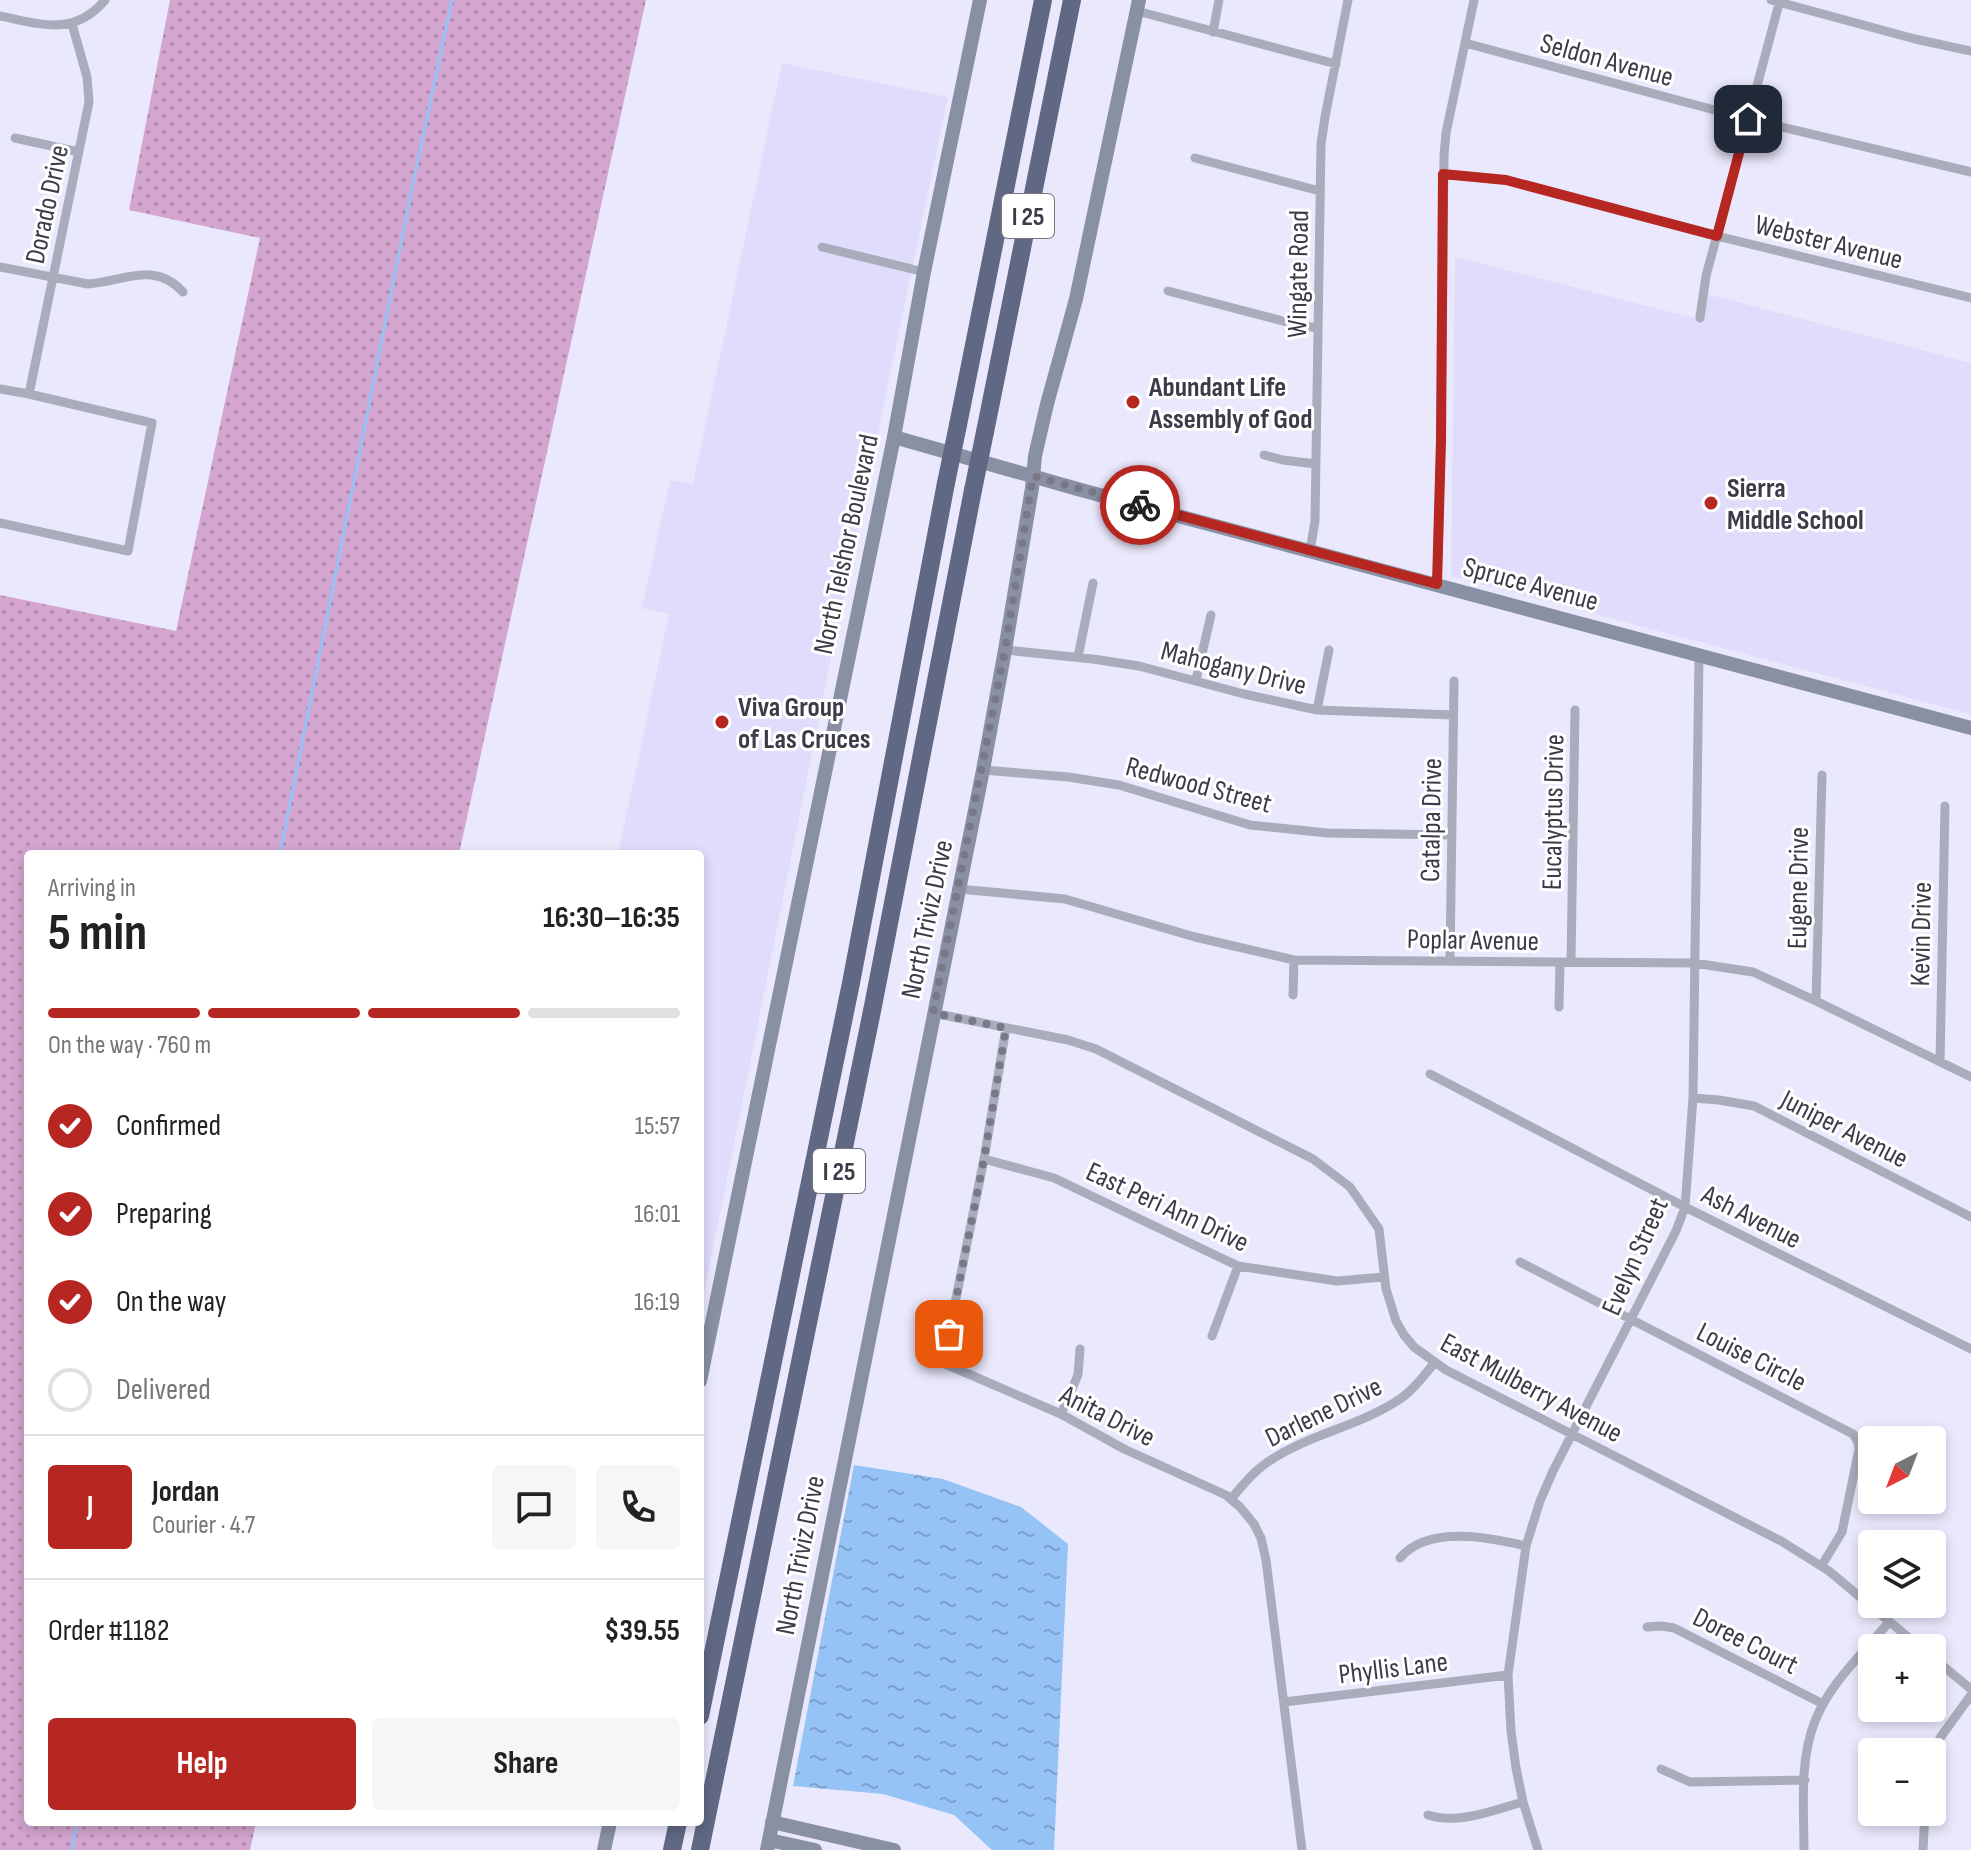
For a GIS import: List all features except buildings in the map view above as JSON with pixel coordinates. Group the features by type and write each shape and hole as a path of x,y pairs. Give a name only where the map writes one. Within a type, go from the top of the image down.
{"highway":[{"name":"I 25","path":"704,1697 851,983 946,483 1043,0"},
{"name":"I 25","path":"700,1850 873,1006 1072,0"},
{"path":"672,1850 677,1826"}],"main road":[{"name":"North Telshor Boulevard","path":"704,1362 894,437 924,272 980,0"},
{"name":"North Triviz Drive","path":"768,1845 983,770 1035,456 1076,299 1138,5"},
{"name":"Spruce Avenue","path":"894,437 1971,728"},
{"path":"772,1822 894,1850"},
{"path":"604,1850 609,1826"},
{"path":"768,1845 815,1850"}],"street":[{"path":"0,16 47,25 72,24 88,16 105,0"},
{"path":"1213,32 1219,0"},
{"name":"Wingate Road","path":"1310,551 1315,528 1323,129 1348,0"},
{"path":"1437,584 1443,174 1446,133 1474,0"},
{"path":"1700,318 1704,287 1776,1 1971,51"},
{"path":"1138,5 1213,32 1336,64"},
{"name":"Dorado Drive","path":"29,394 89,93 72,24"},
{"name":"Seldon Avenue","path":"1465,43 1748,119 1971,172"},
{"path":"15,138 79,152"},
{"path":"1195,158 1320,191"},
{"name":"Webster Avenue","path":"1443,174 1506,180 1971,298"},
{"path":"822,247 924,272"},
{"path":"0,267 88,284 130,275 149,275 167,279 183,292"},
{"path":"1168,291 1318,328"},
{"path":"0,389 152,423 128,551 0,523"},
{"path":"1264,455 1316,464"},
{"path":"1078,657 1093,583"},
{"path":"1196,680 1211,615"},
{"name":"Mahogany Drive","path":"1005,650 1139,666 1317,710 1453,715"},
{"path":"1317,710 1329,650"},
{"name":"Evelyn Street","path":"1538,1850 1523,1802 1512,1744 1508,1675 1526,1546 1540,1501 1676,1231 1685,1207 1693,1098 1699,655"},
{"name":"Catalpa Drive","path":"1450,960 1454,681"},
{"name":"Eucalyptus Drive","path":"1571,962 1575,710"},
{"name":"Redwood Street","path":"983,770 1119,785 1250,825 1327,833 1452,835"},
{"name":"Eugene Drive","path":"1816,1001 1822,775"},
{"name":"Kevin Drive","path":"1940,1062 1945,806"},
{"name":"Poplar Avenue","path":"959,889 1065,899 1195,937 1294,960 1694,963 1753,972 1971,1077"},
{"path":"1293,995 1294,960"},
{"path":"1559,1007 1560,962"},
{"name":"East Mulberry Avenue","path":"933,1013 1068,1040 1104,1052 1313,1159 1350,1187 1379,1229 1384,1277 1396,1321 1409,1341 1434,1363 1781,1541 1822,1565 1904,1634"},
{"name":"Anita Drive","path":"1006,1028 984,1159 943,1363 1061,1414 1124,1449 1231,1499 1254,1524 1266,1560 1302,1850"},
{"name":"Ash Avenue","path":"1430,1074 1685,1207 1971,1349"},
{"name":"Juniper Avenue","path":"1693,1098 1754,1106 1971,1217"},
{"name":"East Peri Ann Drive","path":"984,1159 1054,1178 1238,1266 1337,1281 1384,1277"},
{"name":"Louise Circle","path":"1520,1262 1855,1431 1859,1449 1844,1526 1822,1565"},
{"path":"1212,1336 1238,1266"},
{"path":"1061,1414 1078,1375 1080,1349"},
{"name":"Darlene Drive","path":"1231,1499 1259,1468 1284,1452 1403,1397 1434,1363"},
{"path":"1400,1558 1420,1543 1446,1537 1482,1537 1526,1546"},
{"path":"1804,1850 1805,1780 1810,1735 1823,1704 1837,1682 1889,1622"},
{"name":"Doree Court","path":"1647,1627 1674,1628 1823,1704"},
{"path":"1946,1668 1971,1689"},
{"name":"Phyllis Lane","path":"1284,1702 1508,1675"},
{"path":"1940,1738 1971,1695"},
{"path":"1661,1769 1690,1782 1805,1780"},
{"path":"1428,1815 1459,1818 1523,1802"},
{"path":"1923,1850 1924,1826"}],"shaded area":[{"path":"170,0 646,0 460,850 24,850 24,1826 255,1826 250,1850 0,1850 0,595 176,631 260,238 129,210"},
{"path":"782,63 948,97 833,648 704,1294 704,850 619,850 669,614 642,608 670,480 693,484"},
{"name":"Sierra Middle School","path":"1455,257 1694,318 1699,292 1971,363 1971,714 1451,576"}],"water":[{"path":"854,1465 943,1479 1021,1507 1068,1544 1054,1850 992,1850 954,1815 883,1794 793,1786"}],"waterway":[{"path":"281,850 452,0"},
{"path":"72,1850 76,1826"}],"way so far":[{"path":"949,1334 1006,1028 933,1013 983,770 1033,476 1140,505"}],"place":[{"name":"Abundant Life Assembly of God","path":"1133,402"},
{"name":"Sierra Middle School","path":"1711,503"},
{"name":"Viva Group of Las Cruces","path":"722,722"}],"route":[{"path":"1140,505 1437,584 1443,174 1506,180 1717,236 1748,119"}]}
